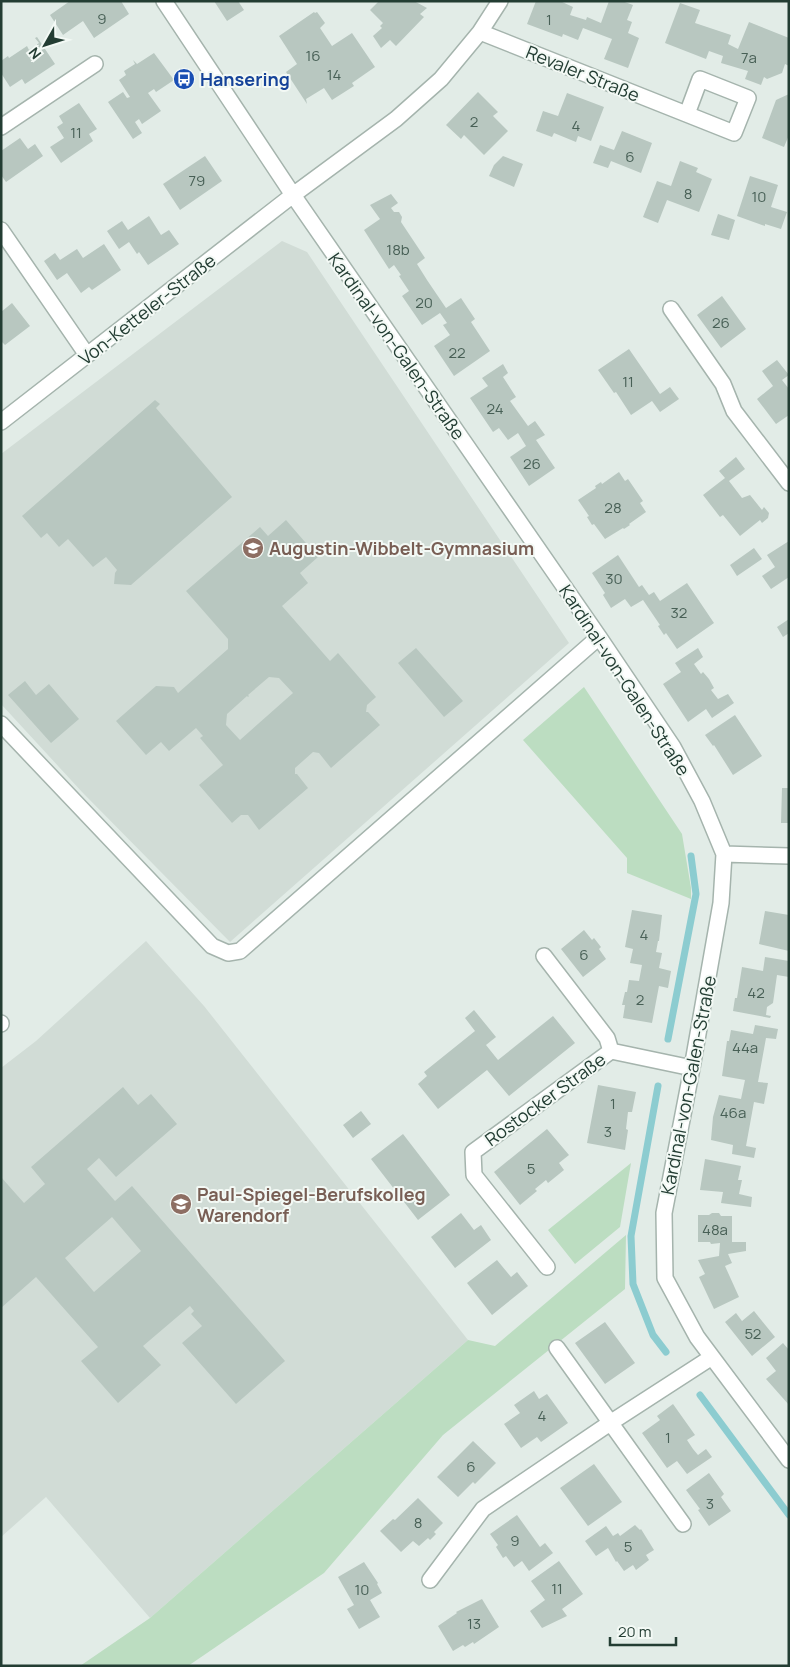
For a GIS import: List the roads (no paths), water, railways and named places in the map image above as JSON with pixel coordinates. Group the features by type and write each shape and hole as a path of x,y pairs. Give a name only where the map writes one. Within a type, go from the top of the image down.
{"street":[{"name":"Kardinal-von-Galen-Straße","path":"164,1 293,195 673,747 702,802 724,854 721,904 664,1212 665,1278 697,1337 789,1460"},
{"path":"293,195 396,119 441,78 480,32 500,1"},
{"name":"Revaler Straße","path":"480,32 687,114"},
{"path":"1,127 95,64"},
{"name":"Von-Ketteler-Straße","path":"1,422 293,195"},
{"path":"1,230 87,355"},
{"path":"671,309 723,384 734,412 789,483"},
{"path":"1,724 212,946 228,953 240,951 599,637"},
{"path":"724,854 789,856"},
{"name":"Rostocker Straße","path":"544,956 607,1038 611,1052"},
{"name":"Rostocker Straße","path":"547,1268 474,1175 473,1152 611,1052 692,1068"},
{"path":"558,1348 684,1524"},
{"path":"430,1580 483,1509 712,1357"}],"waterway":[{"path":"668,1039 696,894 691,856"},
{"path":"658,1086 631,1236 633,1284 653,1335 666,1352"},
{"path":"700,1395 789,1515"}],"place":[{"name":"Hansering","path":"184,79"},
{"name":"Augustin-Wibbelt-Gymnasium","path":"253,548"},
{"name":"Paul-Spiegel-Berufskolleg Warendorf","path":"181,1204"}]}
